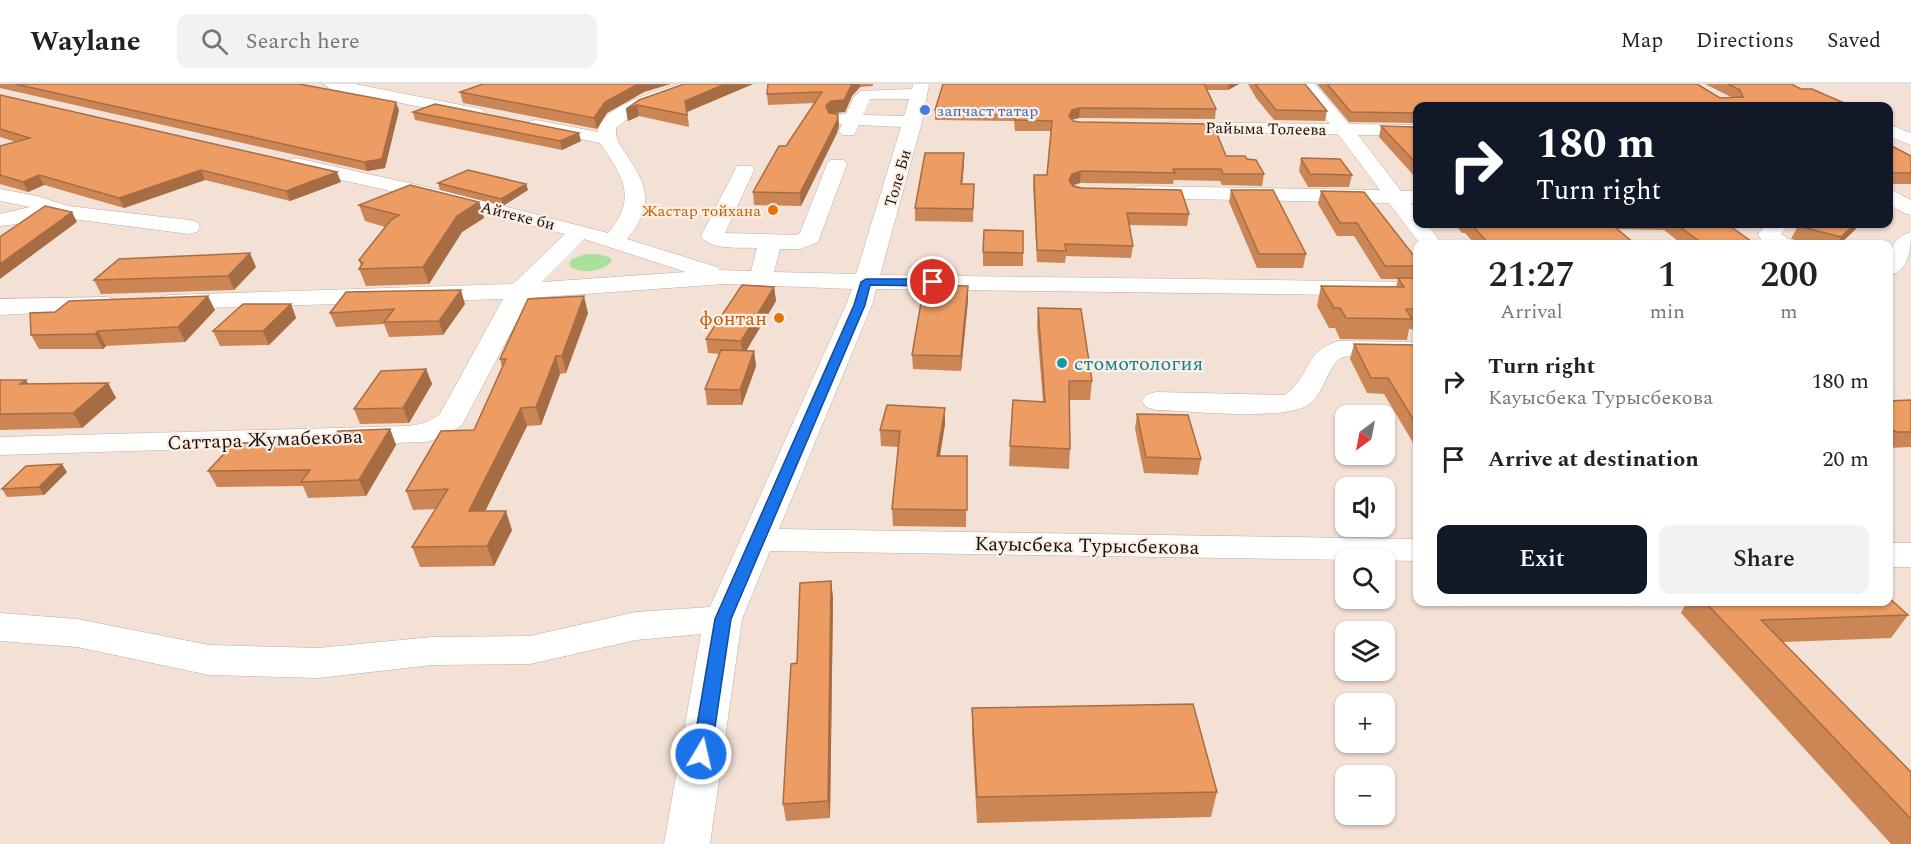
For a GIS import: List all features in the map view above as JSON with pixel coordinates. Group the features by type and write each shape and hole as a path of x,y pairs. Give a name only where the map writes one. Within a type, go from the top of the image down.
{"street":[{"path":"331,84 492,116"},
{"path":"606,140 608,126 634,105 696,84"},
{"path":"1306,84 1413,221"},
{"path":"913,122 846,123 866,94 920,89"},
{"name":"Толе Би","path":"687,844 723,619 860,305 913,122 920,89"},
{"path":"514,121 606,140 626,167 633,182 635,200 632,216 614,241"},
{"name":"Райыма Толеева","path":"1151,126 1413,130"},
{"path":"1893,131 1911,140"},
{"name":"Айтеке би","path":"282,161 445,197 580,231 725,277"},
{"path":"744,170 712,236 723,240 738,241 776,231 801,242 810,237 837,164"},
{"path":"1115,191 1413,197"},
{"path":"0,195 30,200 65,212 189,227"},
{"path":"1893,197 1911,209"},
{"path":"0,220 17,218 54,207"},
{"path":"1418,228 1428,240"},
{"path":"1774,240 1769,234 1775,228"},
{"name":"Саттара Жумабекова","path":"0,446 400,435 434,431 443,427 452,418 520,291 580,231"},
{"path":"761,278 776,231"},
{"path":"1893,262 1911,239"},
{"path":"0,307 520,291 725,277 868,277 1413,289"},
{"path":"1156,401 1281,405 1295,402 1306,395 1321,363 1332,352 1339,349 1413,350"},
{"name":"Кауысбека Турысбекова","path":"756,540 1413,550"},
{"path":"1893,555 1911,555"},
{"path":"0,627 77,633 209,660 318,663 432,651 530,650 636,626 723,619"}],"green space":[{"path":"586,254 599,254 611,258 611,262 592,271 580,271 570,267 569,263 572,259"}],"building":[{"path":"15,84 299,84 396,102 382,159 364,162"},
{"path":"483,84 638,84 605,102 594,118 460,92"},
{"path":"684,84 725,84 685,101 687,115 637,105 626,109 639,100"},
{"path":"768,84 852,84 844,100 831,101 826,106 829,113 838,114 837,121 800,193 753,192 779,146 786,146 822,92 767,94"},
{"path":"943,84 1204,84 1216,109 1080,108 1072,110 1069,116 1073,121 1079,122 1213,124 1226,156 1245,156 1247,159 1256,160 1264,174 1223,174 1221,169 1173,169 1175,173 1081,171 1072,174 1069,181 1073,186 1080,188 1181,190 1189,214 1127,213 1133,246 1065,244 1066,251 1037,250 1034,175 1047,175 1052,121 1015,120 1015,111 935,110"},
{"path":"1255,84 1305,84 1327,111 1276,110"},
{"path":"1327,84 1697,84 1720,98 1743,97 1740,90 1728,84 1791,84 1801,89 1812,89 1842,102 1413,102 1413,113 1351,112"},
{"path":"0,95 337,172 286,191 201,170 119,198 39,175 23,182 0,175 0,146 30,138 0,129"},
{"path":"435,104 579,133 560,141 413,112"},
{"path":"1381,126 1413,127 1413,160"},
{"path":"1893,147 1911,156 1911,173 1893,173"},
{"path":"925,153 964,153 961,184 974,184 973,209 915,208"},
{"path":"1302,158 1340,159 1352,175 1310,174"},
{"path":"468,170 526,184 501,199 438,183"},
{"path":"410,185 479,202 457,216 423,267 359,269 363,263 359,260 390,221 399,215 359,205"},
{"path":"1231,190 1273,190 1306,254 1259,254"},
{"path":"1321,191 1364,192 1413,255 1413,266 1385,266 1357,223 1340,223"},
{"path":"45,206 72,212 0,264 0,237"},
{"path":"1475,228 1616,228 1630,240 1485,240"},
{"path":"1681,228 1733,228 1749,240 1698,240"},
{"path":"1806,228 1851,228 1841,237"},
{"path":"984,230 1023,231 1023,253 983,252"},
{"path":"250,253 228,276 94,280 119,259"},
{"path":"1398,278 1413,278 1413,309 1406,309 1412,319 1346,318 1340,308 1334,308 1321,286 1404,287"},
{"path":"742,285 774,287 741,341 706,339"},
{"path":"924,285 968,286 961,356 912,355"},
{"path":"461,290 439,321 384,322 394,309 330,313 346,292"},
{"path":"208,296 178,327 98,331 95,334 31,335 30,313 55,312 69,301"},
{"path":"584,296 562,356 556,356 536,407 521,408 469,511 506,511 487,546 412,547 448,489 406,491 441,431 474,430 506,359 500,359 528,299"},
{"path":"243,304 291,304 263,331 213,331"},
{"path":"1038,308 1081,309 1092,381 1069,381 1070,449 1010,446 1013,400 1045,402"},
{"path":"1354,344 1413,345 1413,419 1388,378 1371,378"},
{"path":"721,350 754,351 740,390 705,389"},
{"path":"426,369 403,408 354,409 381,371"},
{"path":"0,380 26,380 20,384 108,383 73,413 0,414"},
{"path":"1911,400 1911,432 1893,430 1893,401"},
{"path":"887,405 945,408 937,456 967,456 967,510 892,509 900,431 880,430"},
{"path":"1137,414 1188,415 1201,459 1146,457"},
{"path":"390,429 359,480 301,482 310,470 208,471 234,443 330,442 338,431"},
{"path":"62,464 39,487 2,489 26,466"},
{"path":"831,581 828,801 783,804 791,664 797,663 800,583"},
{"path":"1893,602 1908,615 1761,620 1911,772 1911,819 1709,606 1893,606"},
{"path":"1193,704 1217,792 977,797 972,708"}],"place":[{"name":"запчаст татар","path":"925,110"},
{"name":"Жастар тойхана","path":"773,210"},
{"name":"фонтан","path":"779,318"},
{"name":"стомотология","path":"1062,363"}],"route":[{"path":"701,754 723,619 860,305 866,282 933,282"}]}
